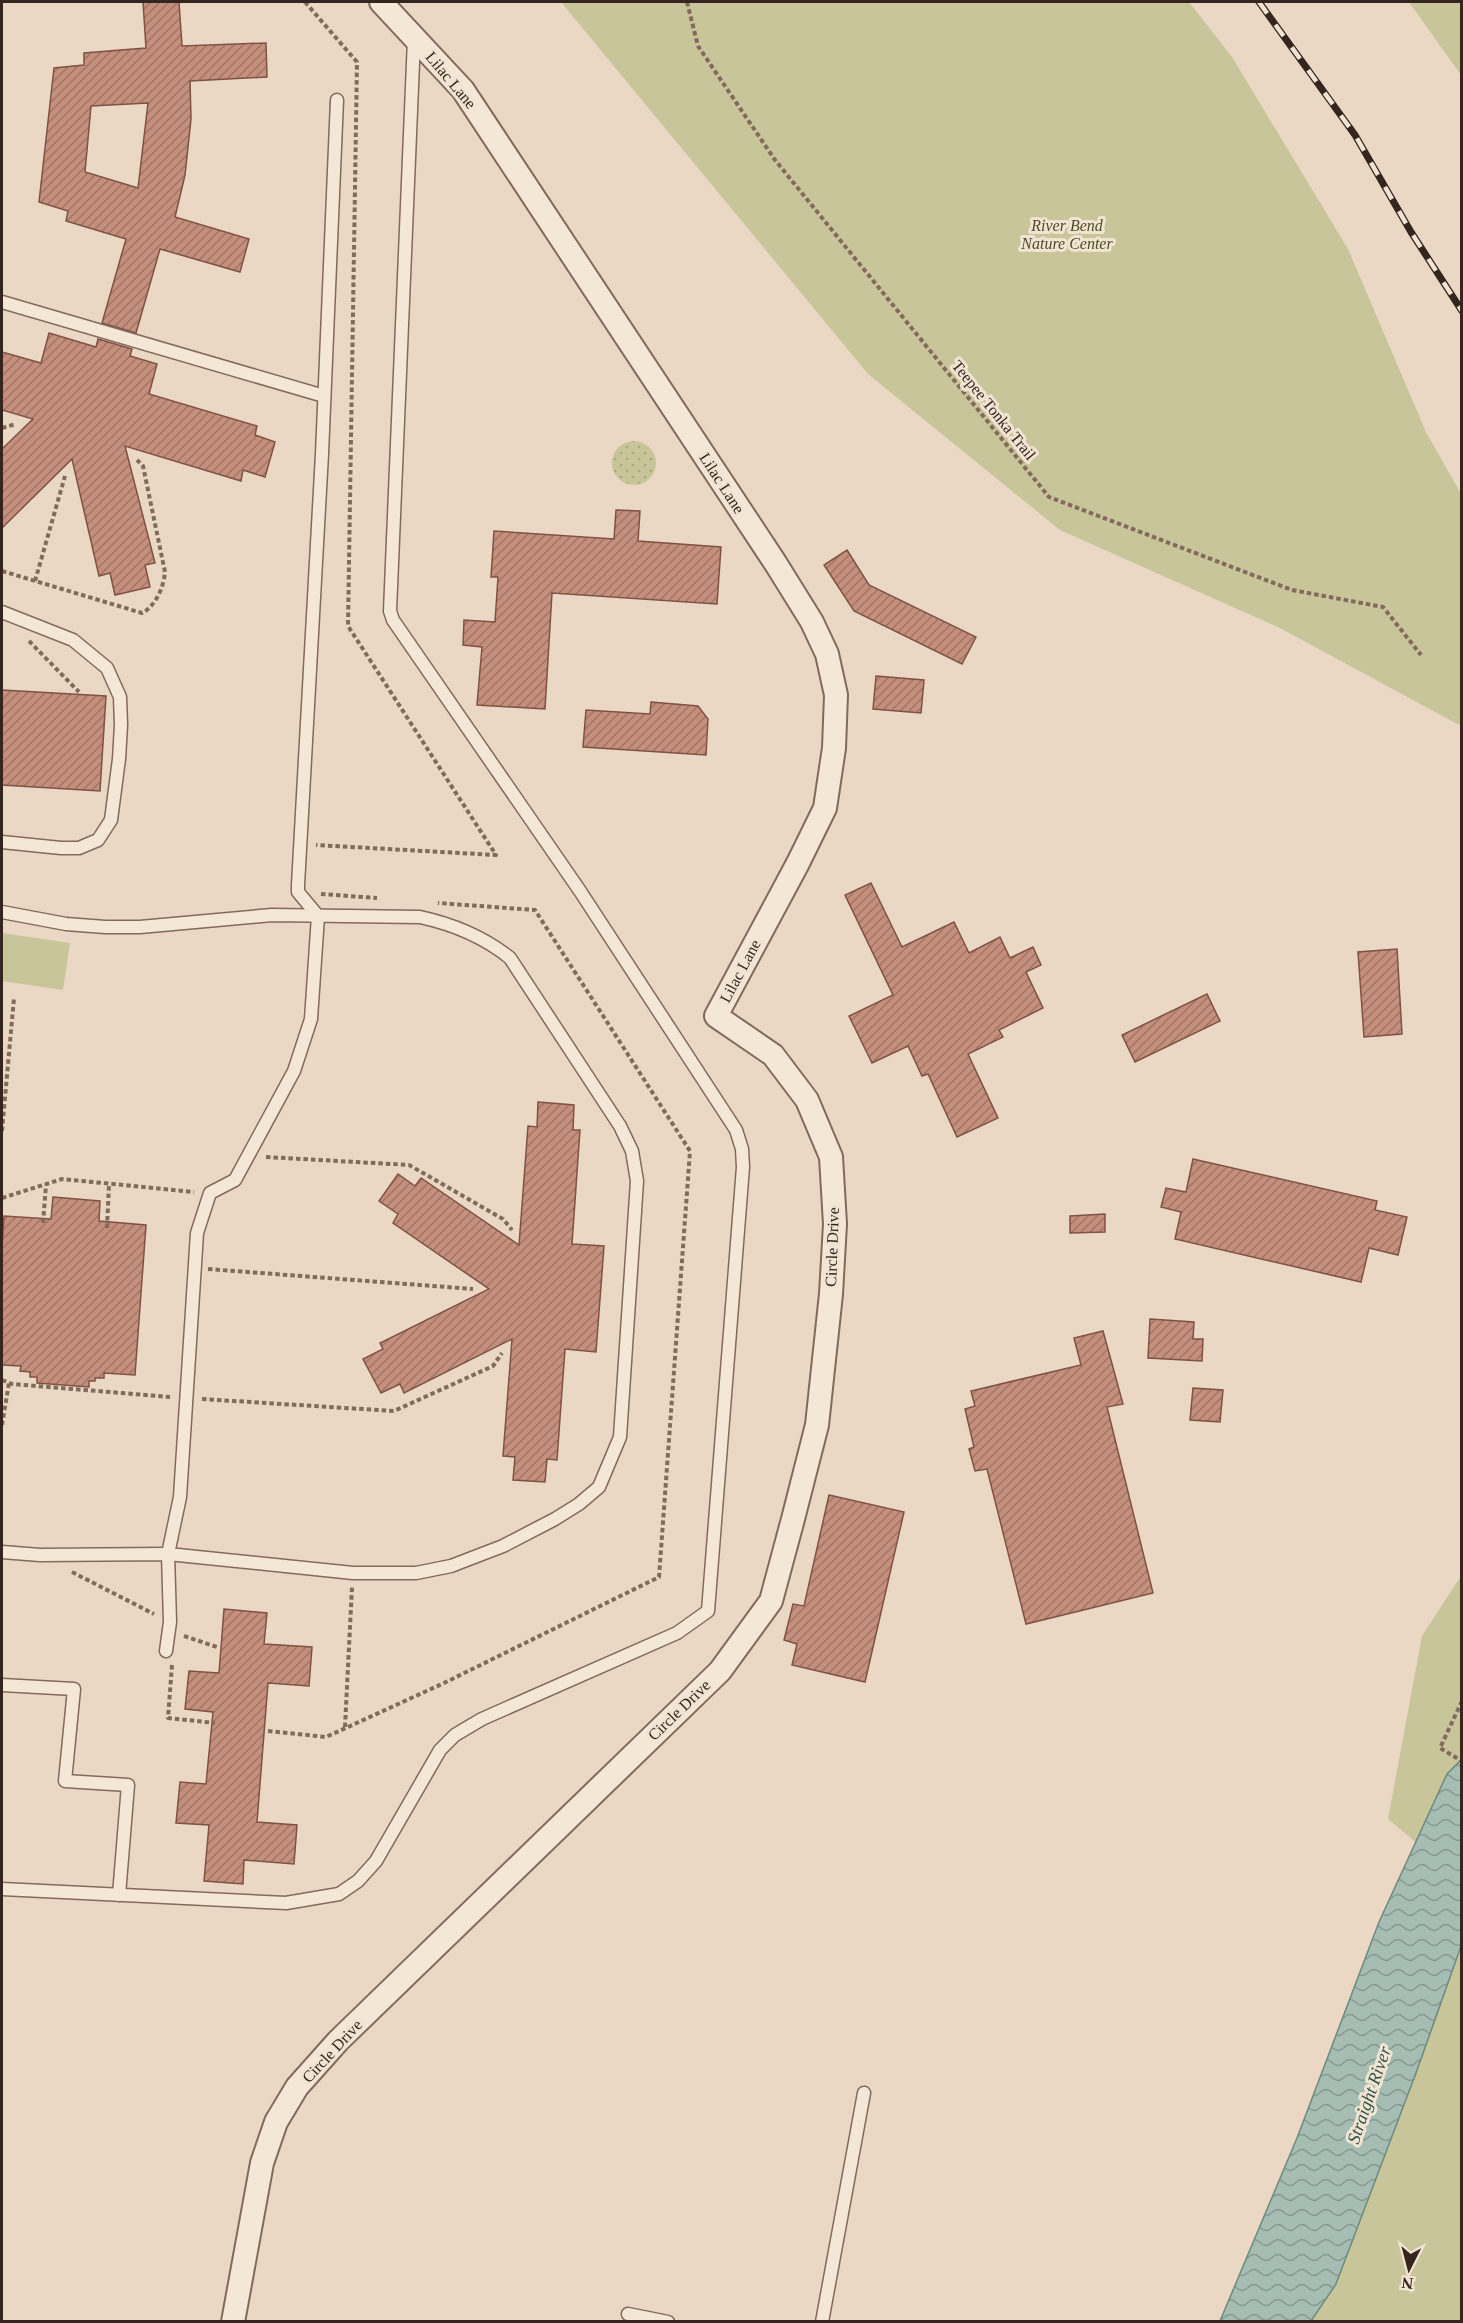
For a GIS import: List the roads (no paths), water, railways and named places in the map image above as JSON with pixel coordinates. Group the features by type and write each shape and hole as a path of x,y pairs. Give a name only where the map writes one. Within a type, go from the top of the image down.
{"street":[{"name":"Lilac Lane","path":"381,2 463,90 776,564 812,622 827,654 836,695 834,748 825,808 716,1016"},
{"name":"Circle Drive","path":"233,2322 262,2163 276,2122 297,2087 338,2041 720,1671 771,1600 817,1425 831,1294 834,1236 831,1157 807,1100 773,1055 716,1016"}],"lane":[{"path":"2,1889 286,1903 339,1894 358,1881 376,1861 434,1758 455,1735 483,1719 677,1633 708,1611 743,1167 742,1149 736,1130 580,891 393,620 390,611 414,38"},
{"path":"169,1653 168,1554 180,1497 197,1233 210,1193 235,1180 294,1071 311,1019 318,916 298,892 337,100"},
{"path":"2,302 324,396"},
{"path":"2,612 73,640 107,668 120,697 121,725 111,820 98,840 79,848 2,842"},
{"path":"2,912 66,924 105,927 140,927 272,915 420,917 442,922 496,947 510,958 621,1126 632,1151 638,1181 620,1437 599,1487 579,1504 555,1519 503,1546 451,1566 416,1573 353,1573 168,1554 40,1555 2,1552"},
{"path":"2,1684 74,1689 66,1781 128,1785 119,1895"},
{"path":"822,2322 864,2093"},
{"path":"628,2314 668,2322"}],"water":[{"name":"Straight River","path":"1461,1760 1461,1946 1416,2073 1336,2284 1311,2321 1220,2321 1297,2138 1379,1922 1447,1774"}],"railway":[{"path":"1259,2 1355,135 1411,232 1462,311"}],"park label":[{"name":"River Bend Nature Center","path":"1067,234"}]}
